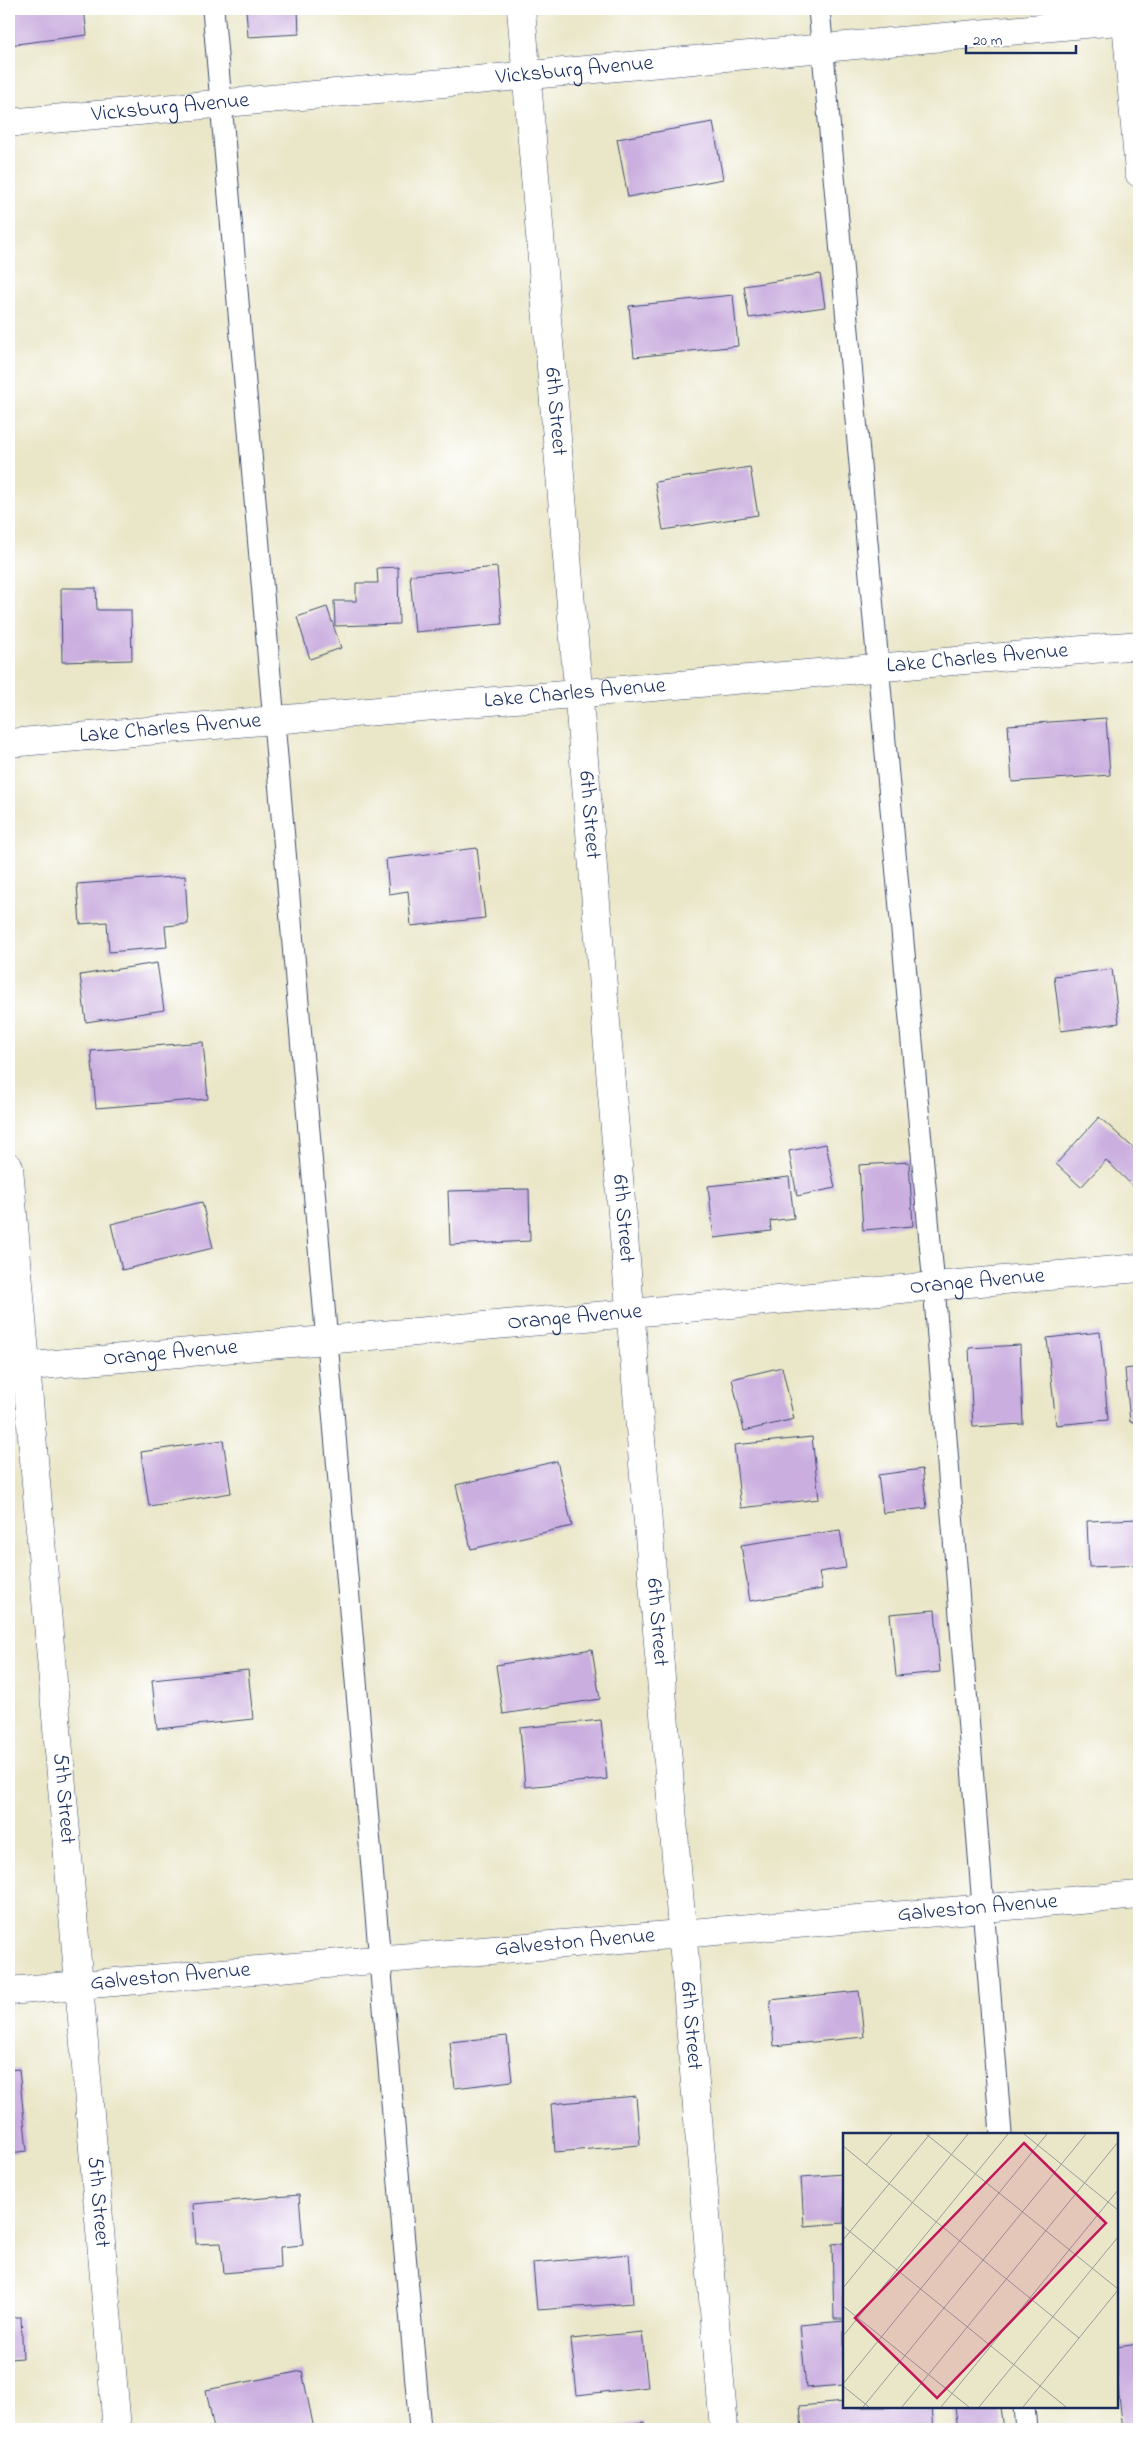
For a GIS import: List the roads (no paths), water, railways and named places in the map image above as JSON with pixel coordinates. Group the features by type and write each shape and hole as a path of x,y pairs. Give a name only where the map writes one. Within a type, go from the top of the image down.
{"street":[{"name":"6th Street","path":"521,9 580,694 724,2429"},
{"name":"Vicksburg Avenue","path":"9,123 822,47 1130,16"},
{"path":"1130,16 1139,173"},
{"name":"Lake Charles Avenue","path":"9,743 1139,645"},
{"name":"5th Street","path":"9,1166 17,1367 79,1985 117,2429"},
{"name":"Orange Avenue","path":"17,1367 1139,1268"},
{"name":"Galveston Avenue","path":"9,1991 1139,1895"}],"lane":[{"path":"213,9 420,2429"},
{"path":"819,9 934,1286 1001,2133"},
{"path":"1024,2408 1026,2429"}]}
